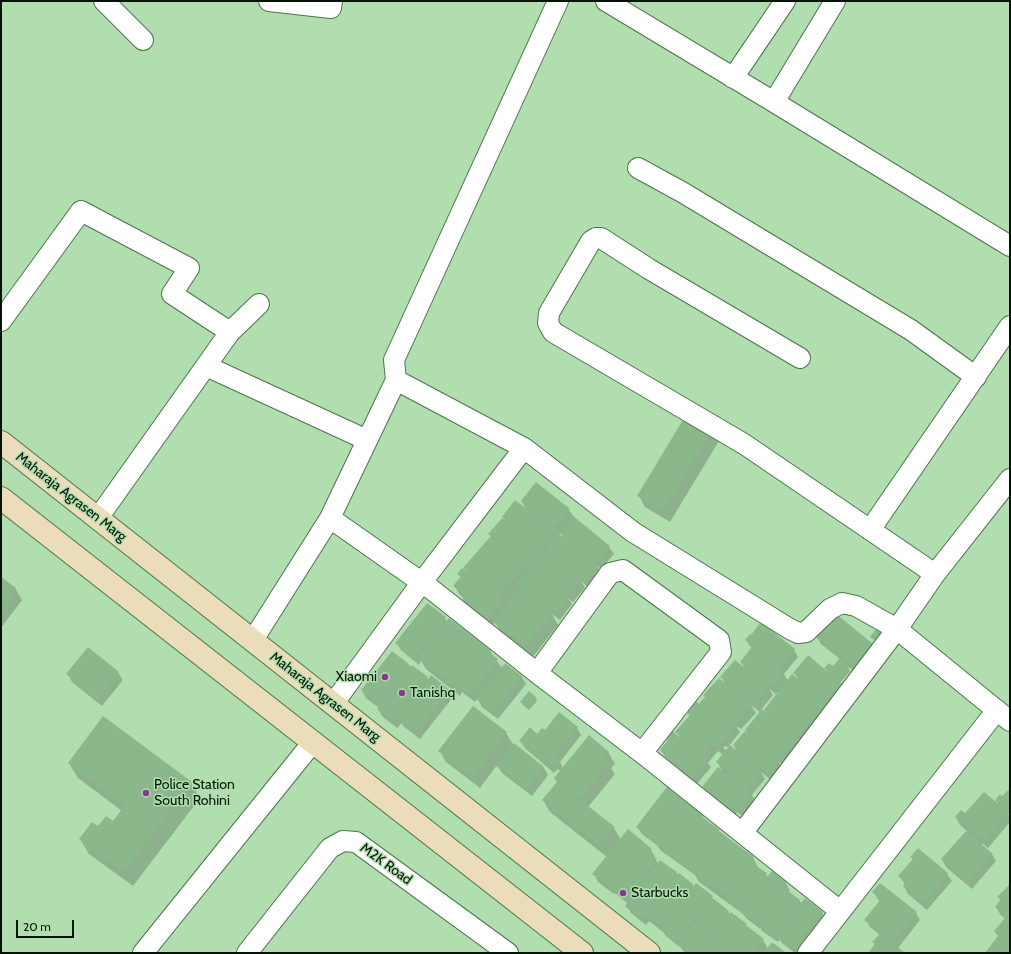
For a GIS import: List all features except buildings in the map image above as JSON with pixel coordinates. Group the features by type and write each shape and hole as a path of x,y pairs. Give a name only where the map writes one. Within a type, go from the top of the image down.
{"street":[{"path":"104,1 143,40"},
{"path":"269,1 331,8 332,1"},
{"path":"253,640 330,518 396,380 394,360 558,1"},
{"path":"606,1 1010,246"},
{"path":"733,78 785,1"},
{"path":"774,102 835,1"},
{"path":"638,168 682,192 911,330 976,377"},
{"path":"1,321 81,211 189,268 172,294 230,332"},
{"path":"800,358 649,269 601,238 596,238 591,241 549,313 548,324 553,332 744,444 935,574"},
{"path":"98,518 230,332 258,304"},
{"path":"870,530 1010,326"},
{"path":"206,366 367,440"},
{"path":"396,380 524,448 633,532 790,629 798,633 806,632 830,609 842,603 856,606 897,629 1003,716 840,911 808,953"},
{"name":"Maharaja Agrasen Marg","path":"1,442 650,953"},
{"path":"333,704 422,582 524,448"},
{"path":"743,832 897,629 935,574 1004,500 1010,479"},
{"path":"1,498 582,953"},
{"path":"330,518 422,582 537,673 642,752 840,911"},
{"path":"537,673 610,573 623,570 719,640 721,652 642,752"},
{"path":"143,953 313,742"},
{"name":"M2K Road","path":"247,953 330,848 343,840 356,842 508,953"}],"place":[{"name":"Xiaomi","path":"385,677"},
{"name":"Tanishq","path":"402,693"},
{"name":"Police Station South Rohini","path":"146,793"},
{"name":"Starbucks","path":"623,893"}]}
